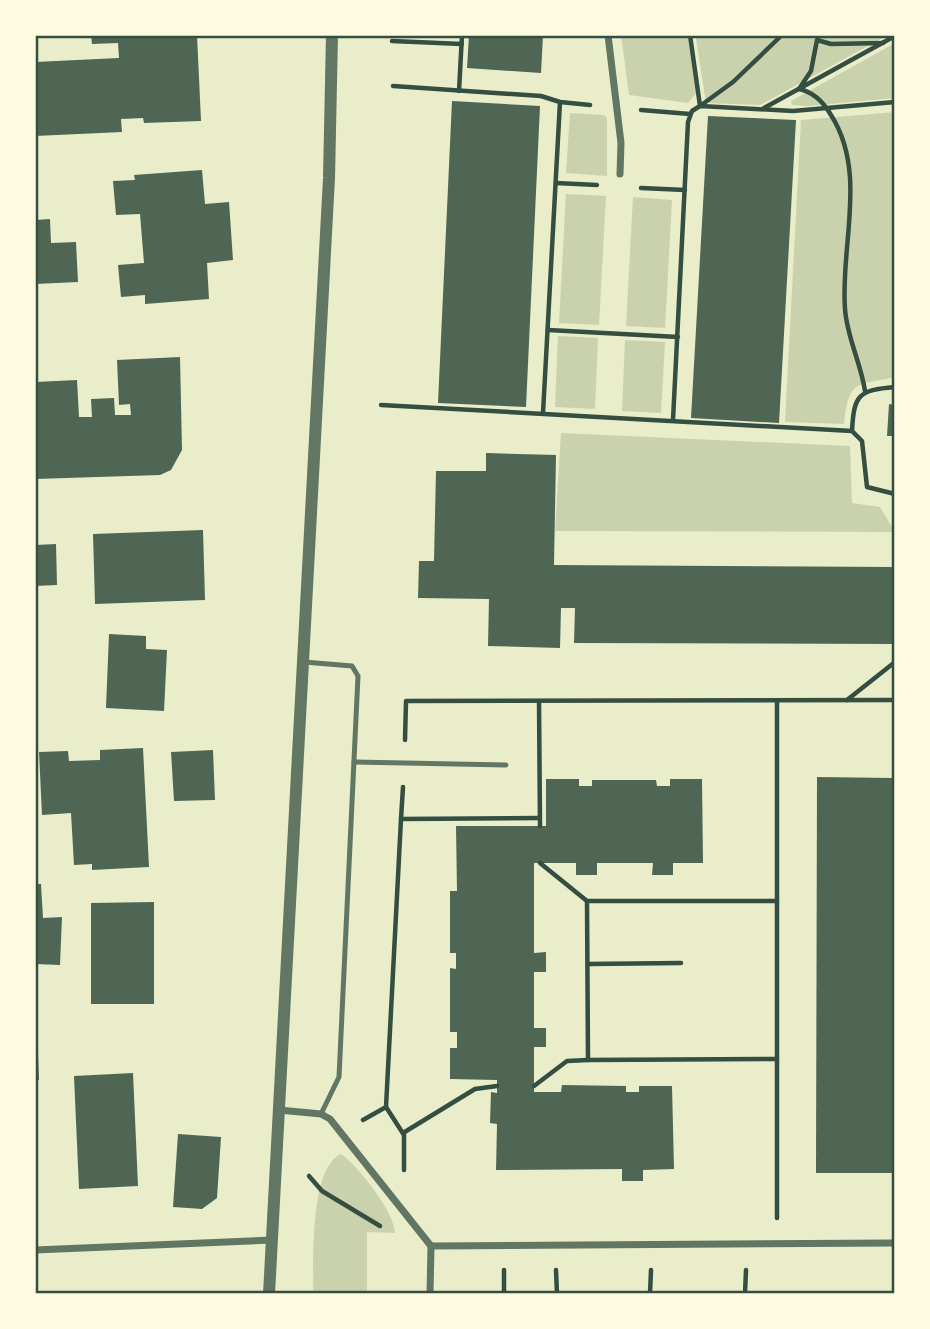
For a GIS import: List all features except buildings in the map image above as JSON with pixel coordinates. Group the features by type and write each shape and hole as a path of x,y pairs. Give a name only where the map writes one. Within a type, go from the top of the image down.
{"street":[{"path":"269,1294 329,178 332,35"},
{"path":"608,35 621,143 620,174"},
{"path":"279,1110 321,1114 342,1133 431,1246 430,1294"},
{"path":"35,1250 272,1240"},
{"path":"431,1246 895,1243"}],"lane":[{"path":"303,662 350,666 357,671 340,1077 321,1114"},
{"path":"354,762 506,765"}],"path":[{"path":"459,91 463,35"},
{"path":"673,421 688,122 692,111 733,82 782,35"},
{"path":"691,36 700,106"},
{"path":"762,110 895,36"},
{"path":"799,89 811,71 817,40 831,44 883,43"},
{"path":"392,41 462,44"},
{"path":"393,86 541,96 560,102 543,413"},
{"path":"799,89 814,95 827,108 842,136 847,158 850,208 844,305 846,328 862,370 865,391 854,406 852,432"},
{"path":"700,106 762,110 895,102"},
{"path":"548,330 678,337"},
{"path":"865,391 895,387"},
{"path":"381,405 852,432 857,433 862,441 867,487 895,494"},
{"path":"847,701 895,662"},
{"path":"406,701 895,700"},
{"path":"539,701 540,826"},
{"path":"777,701 777,1244"},
{"path":"401,819 386,1107 403,1133 404,1211"},
{"path":"540,863 587,901 777,901"},
{"path":"587,901 588,1060"},
{"path":"588,964 681,963"},
{"path":"534,1086 567,1060 777,1059"},
{"path":"403,1133 475,1089 497,1086"},
{"path":"342,1133 386,1107"},
{"path":"309,1176 326,1195 385,1228"}],"green space":[{"path":"621,35 689,35 698,91 688,103 629,95"},
{"path":"703,35 888,35 760,105 706,103 696,39"},
{"path":"895,43 895,98 792,105 791,101"},
{"path":"895,112 895,377 857,387 849,399 844,424 785,422 801,120"},
{"path":"570,113 604,115 607,118 607,176 566,173"},
{"path":"566,194 606,196 599,325 559,323"},
{"path":"633,197 672,200 665,328 626,326"},
{"path":"558,336 598,338 595,409 555,407"},
{"path":"625,340 665,342 661,413 622,411"},
{"path":"561,433 850,446 852,503 880,507 895,532 555,531"},
{"path":"341,1154 374,1190 389,1213 395,1233 367,1232 367,1294 313,1294 318,1196 323,1177 331,1163"}]}
